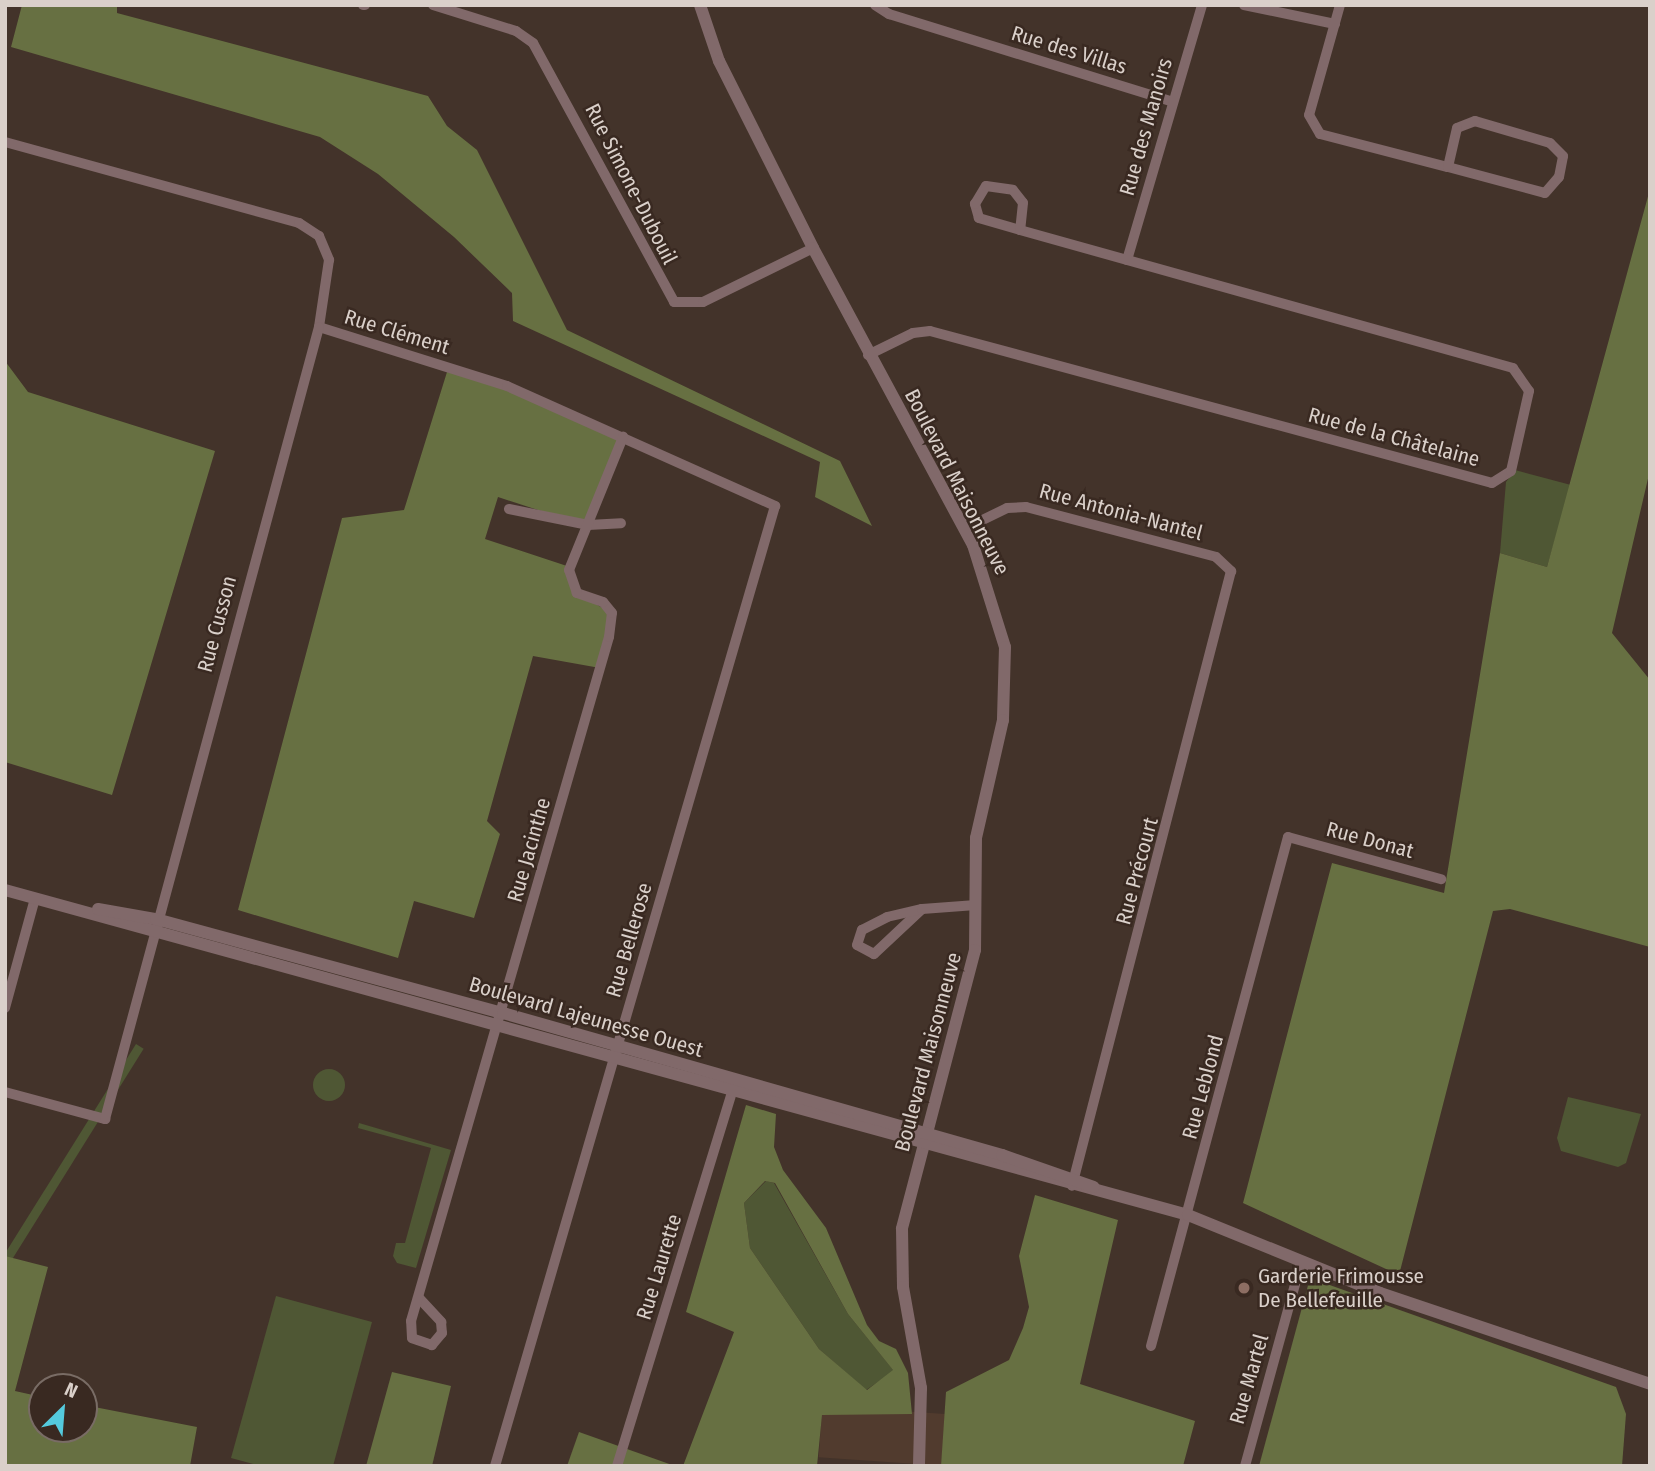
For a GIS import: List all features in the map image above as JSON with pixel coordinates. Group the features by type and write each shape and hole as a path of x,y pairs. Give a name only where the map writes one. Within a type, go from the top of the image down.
{"street":[{"name":"Rue Simone-Dubouil","path":"433,5 516,31 533,43 674,302 703,302 813,248"},
{"name":"Boulevard Maisonneuve","path":"700,5 719,61 813,248 868,355 964,529 996,605 1006,671 1003,720 976,838 973,960 905,1213 901,1255 920,1388 919,1466"},
{"name":"Rue des Villas","path":"875,5 889,14 1173,102"},
{"name":"Rue des Manoirs","path":"1128,260 1202,5"},
{"path":"1244,5 1335,24"},
{"path":"1340,5 1309,115 1321,134 1545,193 1559,177 1563,156 1550,143 1475,121 1457,128 1448,167"},
{"name":"Rue Clément","path":"5,142 299,223 319,236 329,260 319,327 507,386 775,506"},
{"name":"Rue de la Châtelaine","path":"868,355 913,333 930,331 1492,484 1511,471 1529,391 1513,368 1020,230 979,218 975,204 986,186 1013,190 1023,203 1020,230"},
{"name":"Rue Cusson","path":"5,1092 105,1119 154,925 319,327"},
{"name":"Rue Jacinthe","path":"419,1298 441,1322 442,1333 432,1345 421,1345 410,1333 419,1298 496,1026 503,1013 609,637 612,613 603,602 577,593 569,570 623,437"},
{"name":"Rue Bellerose","path":"495,1466 611,1057 618,1045 775,506"},
{"name":"Rue Antonia-Nantel","path":"964,529 1007,508 1026,507 1229,564"},
{"path":"509,509 587,525 621,523"},
{"name":"Rue Précourt","path":"1073,1182 1166,835 1230,582 1229,564"},
{"name":"Rue Donat","path":"1288,837 1441,879"},
{"name":"Rue Leblond","path":"1151,1346 1288,837"},
{"name":"Boulevard Lajeunesse Ouest","path":"5,890 52,904 154,925 503,1013 618,1045 735,1085 1188,1215 1301,1263 1553,1355 1650,1384"},
{"path":"5,1008 35,898"},
{"path":"922,909 874,954 857,946 859,934 869,925 922,909 976,905"},
{"name":"Boulevard Lajeunesse Ouest","path":"154,925 496,1026 611,1057 735,1085"},
{"name":"Rue Laurette","path":"617,1466 735,1085"},
{"name":"Rue Martel","path":"1245,1466 1301,1263"}],"shaded area":[{"path":"822,1405 945,1414 941,1466 819,1457"}],"green space":[{"path":"22,5 117,5 117,13 428,96 447,126 477,150 567,330 840,461 872,526 815,497 820,462 513,321 512,293 454,237 378,174 320,137 11,47"},
{"path":"1650,189 1650,470 1612,633 1650,680 1650,947 1510,909 1493,911 1399,1275 1243,1203 1332,863 1444,893 1500,553 1547,567"},
{"path":"5,361 28,392 215,451 112,795 5,762"},
{"path":"447,372 504,385 623,437 584,525 498,497 485,539 570,567 579,594 611,613 600,668 533,656 487,821 500,834 474,918 414,901 398,958 238,910 342,518 404,510"},
{"path":"1515,470 1571,485 1547,567 1500,553 1506,482"},
{"path":"136,1044 144,1049 11,1262 5,1258 5,1254"},
{"path":"329,1069 340,1074 345,1085 340,1096 329,1101 318,1096 313,1085 318,1074"},
{"path":"1568,1097 1641,1114 1626,1163 1618,1167 1561,1151 1557,1138"},
{"path":"746,1105 776,1114 774,1147 783,1170 826,1228 867,1325 879,1341 896,1349 908,1373 912,1414 822,1415 817,1466 683,1466 734,1332 686,1312","holes":["765,1181 775,1183 848,1314 893,1370 867,1390 819,1349 750,1248 744,1203"]},
{"path":"359,1123 451,1150 416,1268 397,1263 393,1256 396,1243 405,1243 431,1148 358,1128"},
{"path":"766,1181 774,1183 848,1314 894,1371 866,1390 819,1349 750,1248 744,1203"},
{"path":"1035,1195 1118,1220 1080,1384 1195,1421 1183,1466 941,1466 946,1392 1009,1360 1023,1328 1029,1307 1019,1256"},
{"path":"5,1256 48,1267 15,1391 28,1394 28,1443 98,1443 98,1408 197,1427 190,1466 5,1466"},
{"path":"1310,1278 1616,1387 1626,1414 1622,1466 1259,1466"},
{"path":"276,1296 372,1322 333,1466 261,1466 231,1458"},
{"path":"392,1372 451,1386 432,1466 366,1466"},
{"path":"579,1432 675,1466 567,1466"}],"place":[{"name":"Garderie Frimousse De Bellefeuille","path":"1244,1288"}]}
